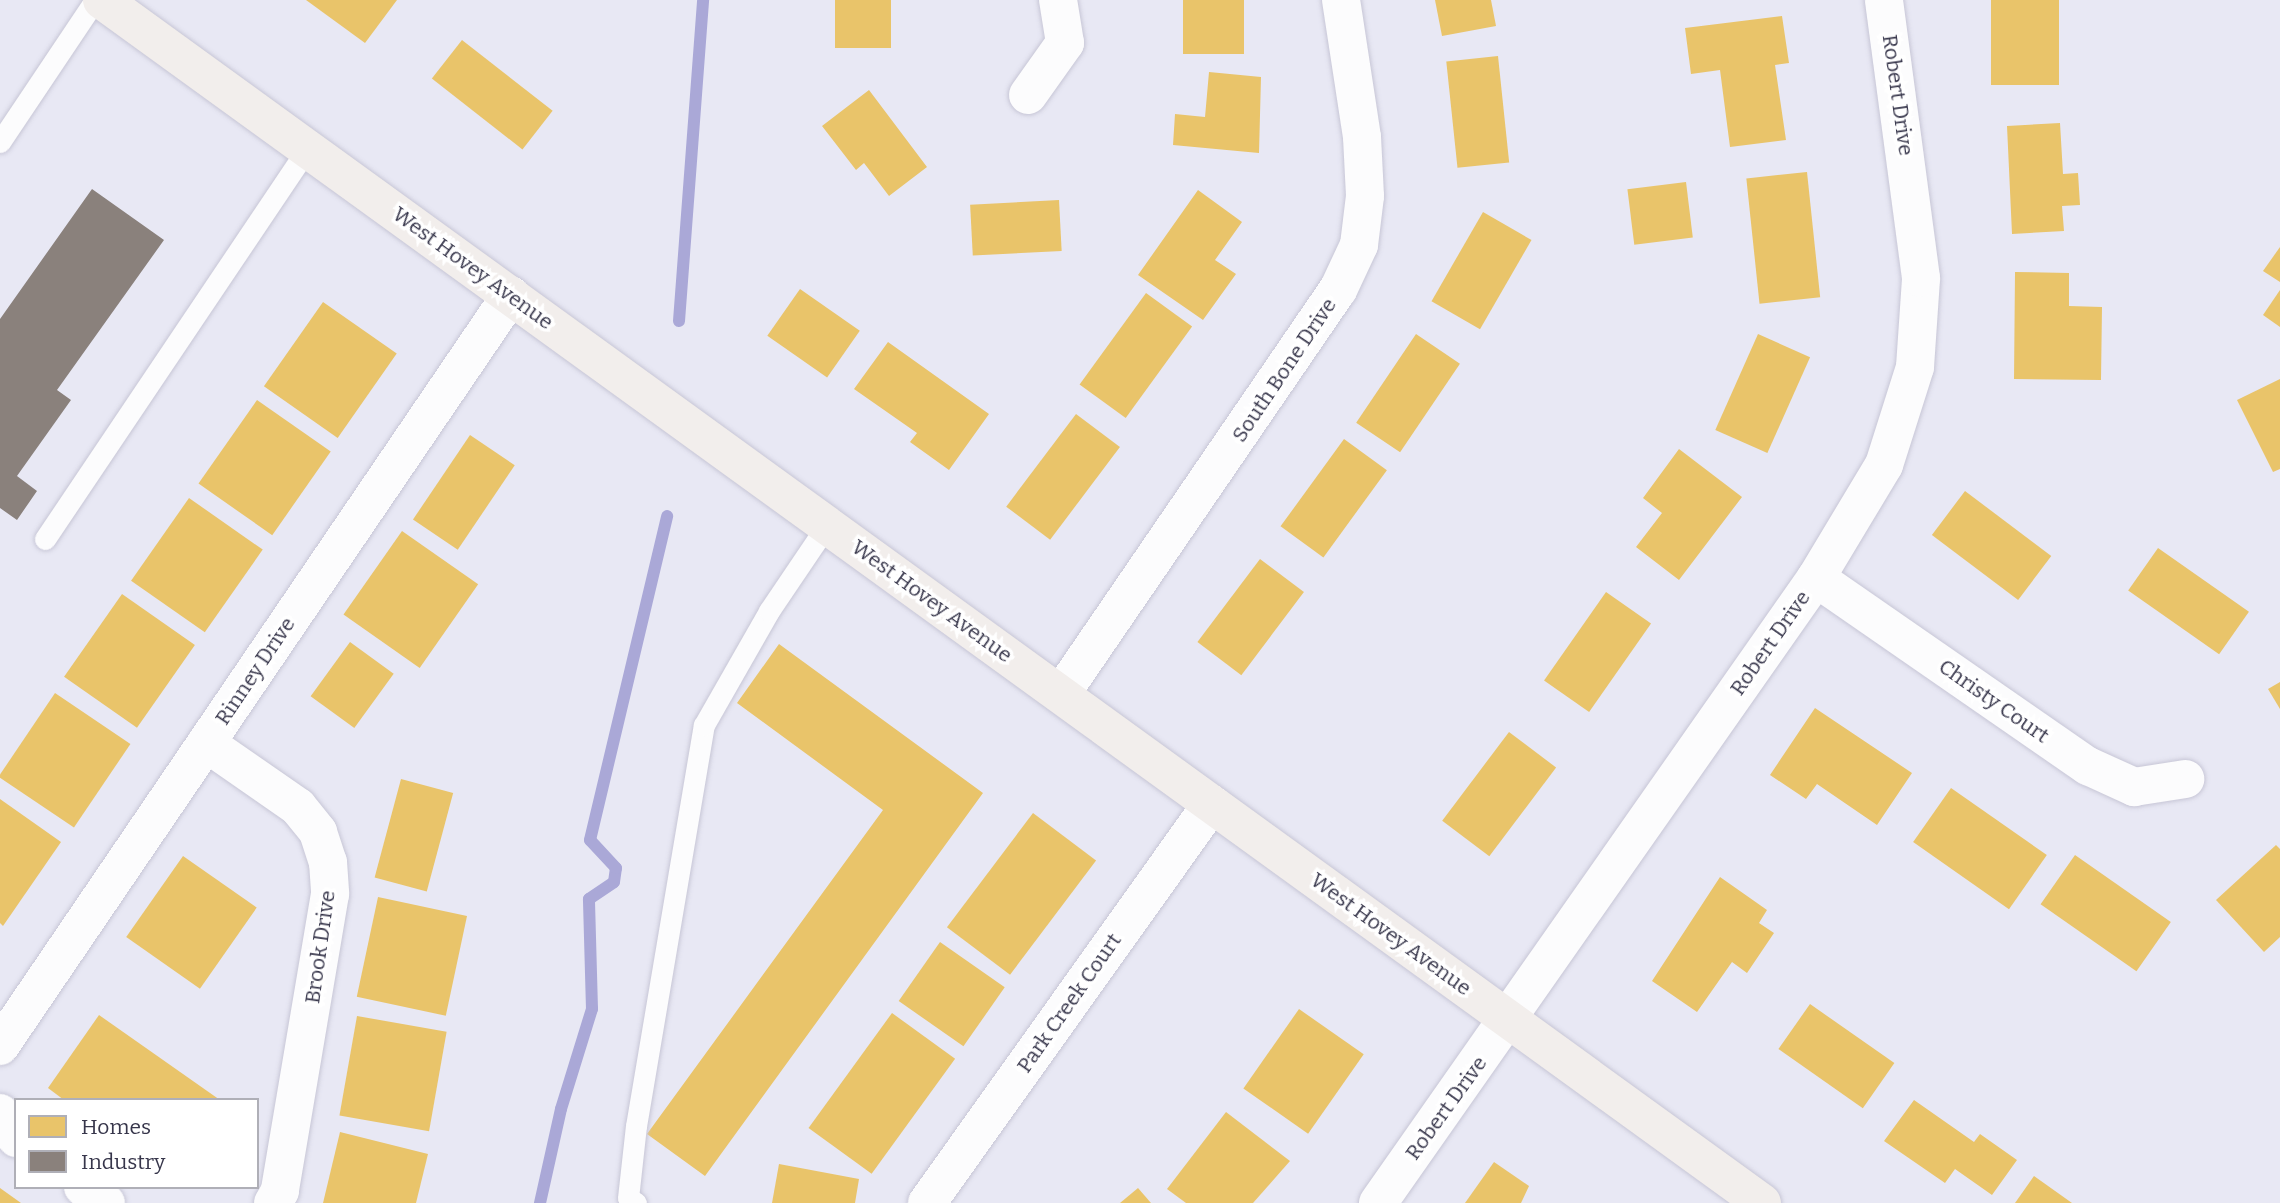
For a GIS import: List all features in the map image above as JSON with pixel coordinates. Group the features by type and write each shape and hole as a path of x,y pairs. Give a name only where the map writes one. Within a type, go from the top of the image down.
{"street":[{"name":"West Hovey Avenue","path":"102,0 143,11 308,148 1762,1203"},
{"path":"1028,95 1065,43 1058,0"},
{"name":"South Bone Drive","path":"1060,694 1338,290 1359,246 1365,196 1362,137 1341,0"},
{"name":"Robert Drive","path":"1378,1203 1509,1020 1815,578 1884,465 1915,367 1920,278 1884,0"},
{"name":"Rinney Drive","path":"0,1046 511,295"},
{"name":"Christy Court","path":"1815,578 2088,766 2134,787 2185,779"},
{"name":"Brook Drive","path":"206,743 298,807 318,832 328,862 330,894 280,1191 273,1203"},
{"name":"Park Creek Court","path":"927,1203 1212,804"},
{"path":"0,1113 14,1135"},
{"path":"86,1189 106,1203"}],"lane":[{"path":"0,142 95,0"},
{"path":"46,539 308,148"},
{"path":"636,1203 628,1198 635,1126 704,724 769,611 827,525"}],"building: Homes":[{"path":"306,0 397,0 365,43"},
{"path":"835,0 891,0 891,48 835,48"},
{"path":"1183,0 1244,0 1244,54 1183,54"},
{"path":"1435,0 1491,0 1496,26 1442,36"},
{"path":"1991,0 2059,0 2059,85 1991,85"},
{"path":"1782,16 1789,63 1775,65 1786,140 1730,147 1720,70 1691,74 1685,28"},
{"path":"462,40 553,111 522,149 432,79"},
{"path":"1498,56 1509,162 1457,168 1446,61"},
{"path":"1209,72 1261,77 1259,153 1173,145 1175,114 1205,117"},
{"path":"869,90 927,167 889,196 864,163 856,170 822,126"},
{"path":"2060,123 2063,174 2078,173 2080,205 2062,206 2064,231 2012,234 2007,126"},
{"path":"1807,172 1820,297 1760,304 1746,178"},
{"path":"1686,182 1693,238 1634,245 1627,189"},
{"path":"1198,190 1242,222 1215,260 1236,274 1203,320 1138,275"},
{"path":"1059,200 1062,251 973,256 970,205"},
{"path":"1483,212 1531,240 1480,329 1432,301"},
{"path":"2280,247 2280,282 2263,271"},
{"path":"2015,272 2069,273 2069,306 2102,307 2101,380 2014,379"},
{"path":"800,289 860,331 827,378 767,336"},
{"path":"2280,290 2280,327 2263,315"},
{"path":"1146,293 1192,327 1126,418 1080,384"},
{"path":"323,302 397,354 338,438 264,386"},
{"path":"1416,334 1460,364 1400,452 1356,423"},
{"path":"1758,334 1810,357 1767,453 1715,430"},
{"path":"888,342 989,414 949,470 910,442 917,433 854,389"},
{"path":"2280,379 2280,469 2273,472 2237,400"},
{"path":"257,400 331,452 272,535 198,484"},
{"path":"1076,414 1120,447 1050,540 1006,507"},
{"path":"470,435 515,465 458,550 413,520"},
{"path":"1344,439 1387,470 1323,558 1281,526"},
{"path":"1679,449 1742,497 1679,580 1636,547 1662,513 1643,498"},
{"path":"1965,491 2051,556 2018,600 1932,535"},
{"path":"189,498 263,550 205,632 131,581"},
{"path":"402,531 478,584 420,668 343,615"},
{"path":"2158,548 2249,612 2219,654 2128,591"},
{"path":"1260,559 1304,592 1241,675 1197,642"},
{"path":"1606,592 1651,624 1589,712 1544,680"},
{"path":"122,594 195,645 137,728 64,677"},
{"path":"350,642 394,674 354,728 311,696"},
{"path":"779,644 983,793 705,1176 647,1134 883,810 737,703"},
{"path":"2280,682 2280,709 2268,689"},
{"path":"55,693 130,744 74,828 0,778"},
{"path":"1815,708 1912,773 1877,825 1817,784 1806,799 1770,775"},
{"path":"1509,732 1556,768 1489,856 1442,821"},
{"path":"401,779 453,793 427,892 375,878"},
{"path":"1951,788 2047,855 2009,909 1913,842"},
{"path":"0,799 61,842 3,926 0,923"},
{"path":"1033,813 1096,861 1010,975 947,927"},
{"path":"2276,845 2280,849 2280,937 2264,952 2216,900"},
{"path":"2075,855 2171,922 2136,971 2041,904"},
{"path":"183,856 257,908 200,989 126,937"},
{"path":"1720,877 1767,910 1759,923 1774,933 1747,973 1732,962 1697,1012 1652,981"},
{"path":"378,897 467,916 446,1016 357,997"},
{"path":"940,942 1005,987 963,1046 899,1001"},
{"path":"1810,1004 1894,1063 1863,1108 1778,1049"},
{"path":"1299,1009 1364,1054 1308,1134 1243,1088"},
{"path":"892,1013 955,1059 872,1174 809,1128"},
{"path":"99,1015 217,1098 61,1098 48,1088"},
{"path":"357,1016 447,1032 429,1131 339,1115"},
{"path":"1914,1100 1974,1142 1980,1134 2017,1160 1992,1195 1955,1169 1945,1183 1884,1141"},
{"path":"1226,1112 1290,1161 1253,1203 1186,1203 1167,1189"},
{"path":"340,1132 428,1154 416,1203 323,1203"},
{"path":"1494,1162 1529,1186 1521,1203 1465,1203"},
{"path":"779,1164 859,1179 855,1203 772,1203"},
{"path":"2034,1176 2072,1203 2015,1203"},
{"path":"0,1188 21,1203 0,1203"},
{"path":"1138,1188 1151,1203 1120,1203"}],"building: Industry":[{"path":"92,189 164,240 57,390 71,400 17,476 37,491 17,520 0,508 0,319"}],"waterway":[{"path":"679,321 703,0"},
{"path":"540,1203 561,1109 592,1009 589,899 614,882 616,868 590,840 667,516"}]}
